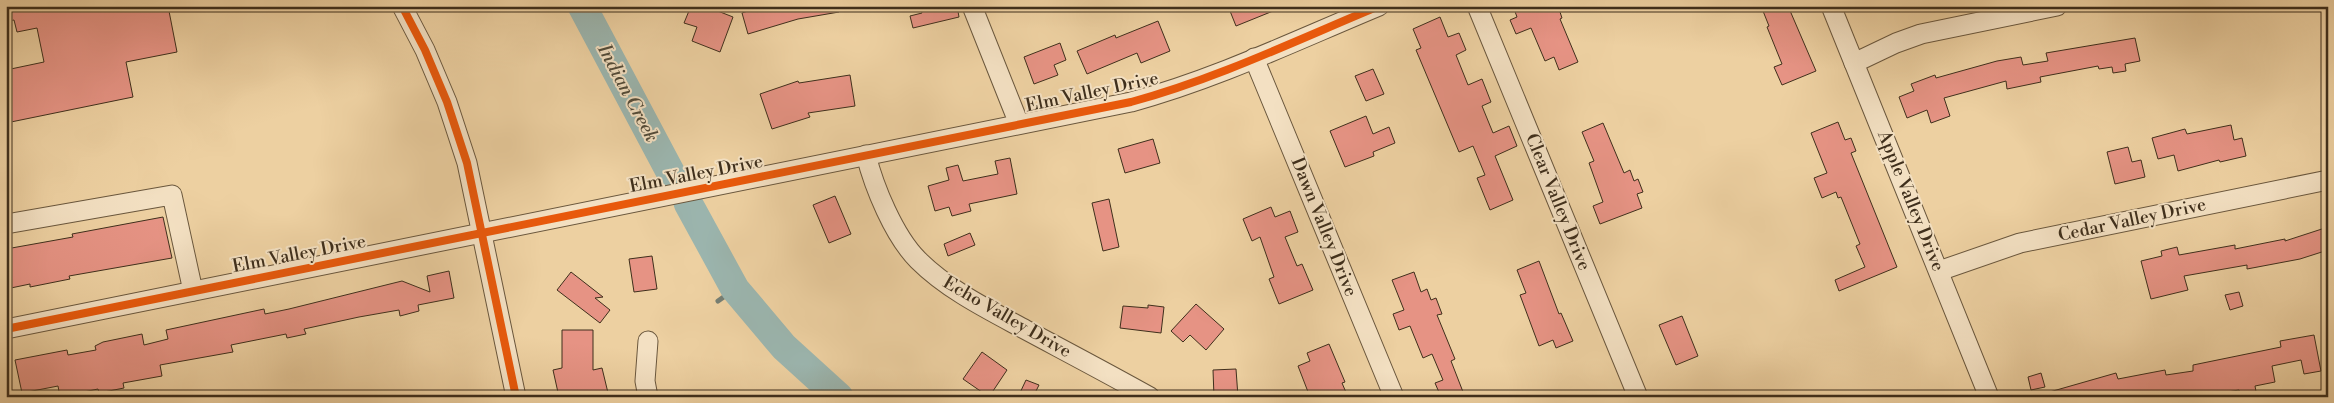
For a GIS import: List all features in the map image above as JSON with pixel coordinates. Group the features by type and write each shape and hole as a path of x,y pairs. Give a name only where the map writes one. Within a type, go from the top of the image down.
{"street":[{"path":"402,6 425,50 447,102 466,163 516,397"},
{"path":"972,6 1019,124"},
{"name":"Elm Valley Drive","path":"6,328 1147,98 1254,58 1379,6"},
{"name":"Clear Valley Drive","path":"1478,6 1638,397"},
{"name":"Apple Valley Drive","path":"1831,6 1989,397"},
{"path":"1854,63 1896,43 1921,34 2057,6"},
{"name":"Dawn Valley Drive","path":"1254,58 1394,397"},
{"name":"Echo Valley Drive","path":"866,155 880,197 892,221 917,259 948,284 1003,318 1150,397"},
{"name":"Cedar Valley Drive","path":"1939,271 2020,243 2328,180"},
{"path":"6,224 172,196 193,291"},
{"path":"648,341 646,381 648,397"}],"building":[{"path":"6,6 168,6 177,52 126,62 133,97 6,123 6,70 44,62 37,28 17,32 14,20 9,21"},
{"path":"691,6 705,6 733,17 720,52 692,41 697,27 684,23"},
{"path":"763,6 838,6 839,12 798,19 748,34 742,13"},
{"path":"920,6 957,6 959,17 913,28 910,16 922,13"},
{"path":"1228,6 1283,6 1283,7 1236,26"},
{"path":"1513,6 1558,6 1562,18 1560,19 1578,62 1559,70 1554,57 1545,61 1531,28 1516,34 1510,20 1517,17"},
{"path":"1761,6 1788,6 1816,71 1782,85 1774,67 1782,64 1767,27 1769,26"},
{"path":"1440,17 1448,37 1459,33 1466,50 1456,55 1468,85 1482,79 1491,102 1482,106 1493,133 1509,126 1517,146 1495,156 1513,200 1490,210 1477,178 1485,175 1473,146 1459,152 1416,50 1421,48 1413,29"},
{"path":"1158,21 1170,51 1141,63 1137,53 1087,74 1077,51 1115,35 1116,38"},
{"path":"2135,38 2140,61 2125,64 2126,71 2113,73 2112,67 2099,69 2098,66 2040,77 2041,82 2007,89 2006,81 1944,98 1950,116 1931,123 1927,110 1907,118 1899,97 1914,91 1911,84 1935,75 1936,78 1997,61 2021,57 2023,65 2048,61 2046,53"},
{"path":"1060,43 1066,60 1054,65 1058,75 1034,84 1024,57"},
{"path":"1373,69 1384,94 1366,101 1355,76"},
{"path":"850,75 855,106 808,113 810,117 772,129 760,94 798,81 799,83"},
{"path":"1366,116 1373,134 1389,127 1395,143 1373,152 1374,156 1345,167 1330,131"},
{"path":"1838,122 1845,140 1851,138 1856,151 1851,153 1897,267 1839,291 1835,280 1865,267 1856,246 1860,244 1841,197 1838,198 1836,192 1822,198 1814,178 1827,173 1811,133"},
{"path":"1603,123 1624,173 1630,170 1634,181 1638,179 1643,192 1637,194 1642,208 1600,224 1593,206 1603,202 1589,163 1594,161 1582,132"},
{"path":"2231,125 2234,140 2242,138 2246,156 2220,162 2219,160 2178,171 2174,155 2158,159 2152,138 2185,129 2187,134"},
{"path":"1153,139 1160,163 1125,173 1118,149"},
{"path":"2128,147 2132,162 2141,160 2145,177 2115,184 2107,152"},
{"path":"1010,158 1017,194 969,204 971,211 952,216 949,207 935,211 928,186 949,180 946,168 958,165 963,181 998,174 995,161"},
{"path":"835,196 851,234 829,243 813,205"},
{"path":"1109,199 1119,247 1103,251 1092,203"},
{"path":"1271,207 1275,217 1290,211 1298,232 1285,237 1297,266 1302,264 1313,290 1279,304 1269,279 1274,277 1260,237 1252,241 1243,219"},
{"path":"163,217 172,258 69,276 70,279 30,287 30,284 6,289 6,249 73,237 72,234"},
{"path":"2328,227 2328,250 2300,259 2247,269 2247,265 2184,276 2188,290 2151,299 2141,261 2162,256 2161,251 2177,247 2179,255 2235,245 2235,249 2285,239 2285,241"},
{"path":"970,233 975,245 948,256 944,244"},
{"path":"652,256 657,289 634,292 629,259"},
{"path":"1539,261 1559,314 1561,313 1573,341 1556,348 1553,340 1539,346 1520,295 1526,293 1517,270"},
{"path":"449,271 454,298 418,305 419,311 400,316 399,310 359,317 304,329 306,334 287,338 286,334 231,345 233,352 160,365 162,376 123,383 124,388 99,393 98,389 60,397 58,386 22,393 15,360 67,350 68,355 96,350 95,346 103,342 142,334 144,345 168,339 166,330 264,309 265,314 402,281 430,292 427,276"},
{"path":"571,272 603,297 595,298 610,310 600,323 557,290"},
{"path":"1414,272 1421,292 1427,289 1431,300 1436,298 1442,314 1437,315 1455,359 1451,361 1465,397 1441,397 1435,383 1443,380 1432,354 1423,358 1410,326 1399,330 1393,314 1404,310 1392,280"},
{"path":"2239,292 2243,306 2230,310 2225,295"},
{"path":"1196,304 1224,329 1206,350 1190,335 1183,342 1171,331"},
{"path":"1148,305 1164,307 1161,333 1120,328 1123,306 1148,308"},
{"path":"1682,316 1698,356 1676,365 1659,325"},
{"path":"562,330 593,330 593,370 602,368 609,397 559,397 553,370 562,368"},
{"path":"2314,335 2321,371 2304,374 2301,360 2272,366 2275,382 2255,386 2257,397 2241,397 2239,390 2195,397 2046,397 2046,393 2116,373 2118,379 2165,370 2166,375 2193,371 2193,365 2281,347 2280,341"},
{"path":"1329,344 1345,382 1342,383 1348,397 1310,397 1298,366 1310,361 1307,353"},
{"path":"982,352 1007,370 989,397 963,379"},
{"path":"1236,369 1238,397 1214,397 1213,370"},
{"path":"2041,373 2045,387 2031,390 2028,377"},
{"path":"1026,380 1039,385 1033,397 1018,397"}],"waterway":[{"name":"Indian Creek","path":"582,6 674,179"},
{"name":"Indian Creek","path":"688,203 735,289 784,347 839,397"},
{"path":"718,301 735,289"}],"cycle path":[{"path":"402,6 425,50 447,102 467,163 516,397"},
{"path":"6,329 1131,102 1194,82 1379,6"}]}
